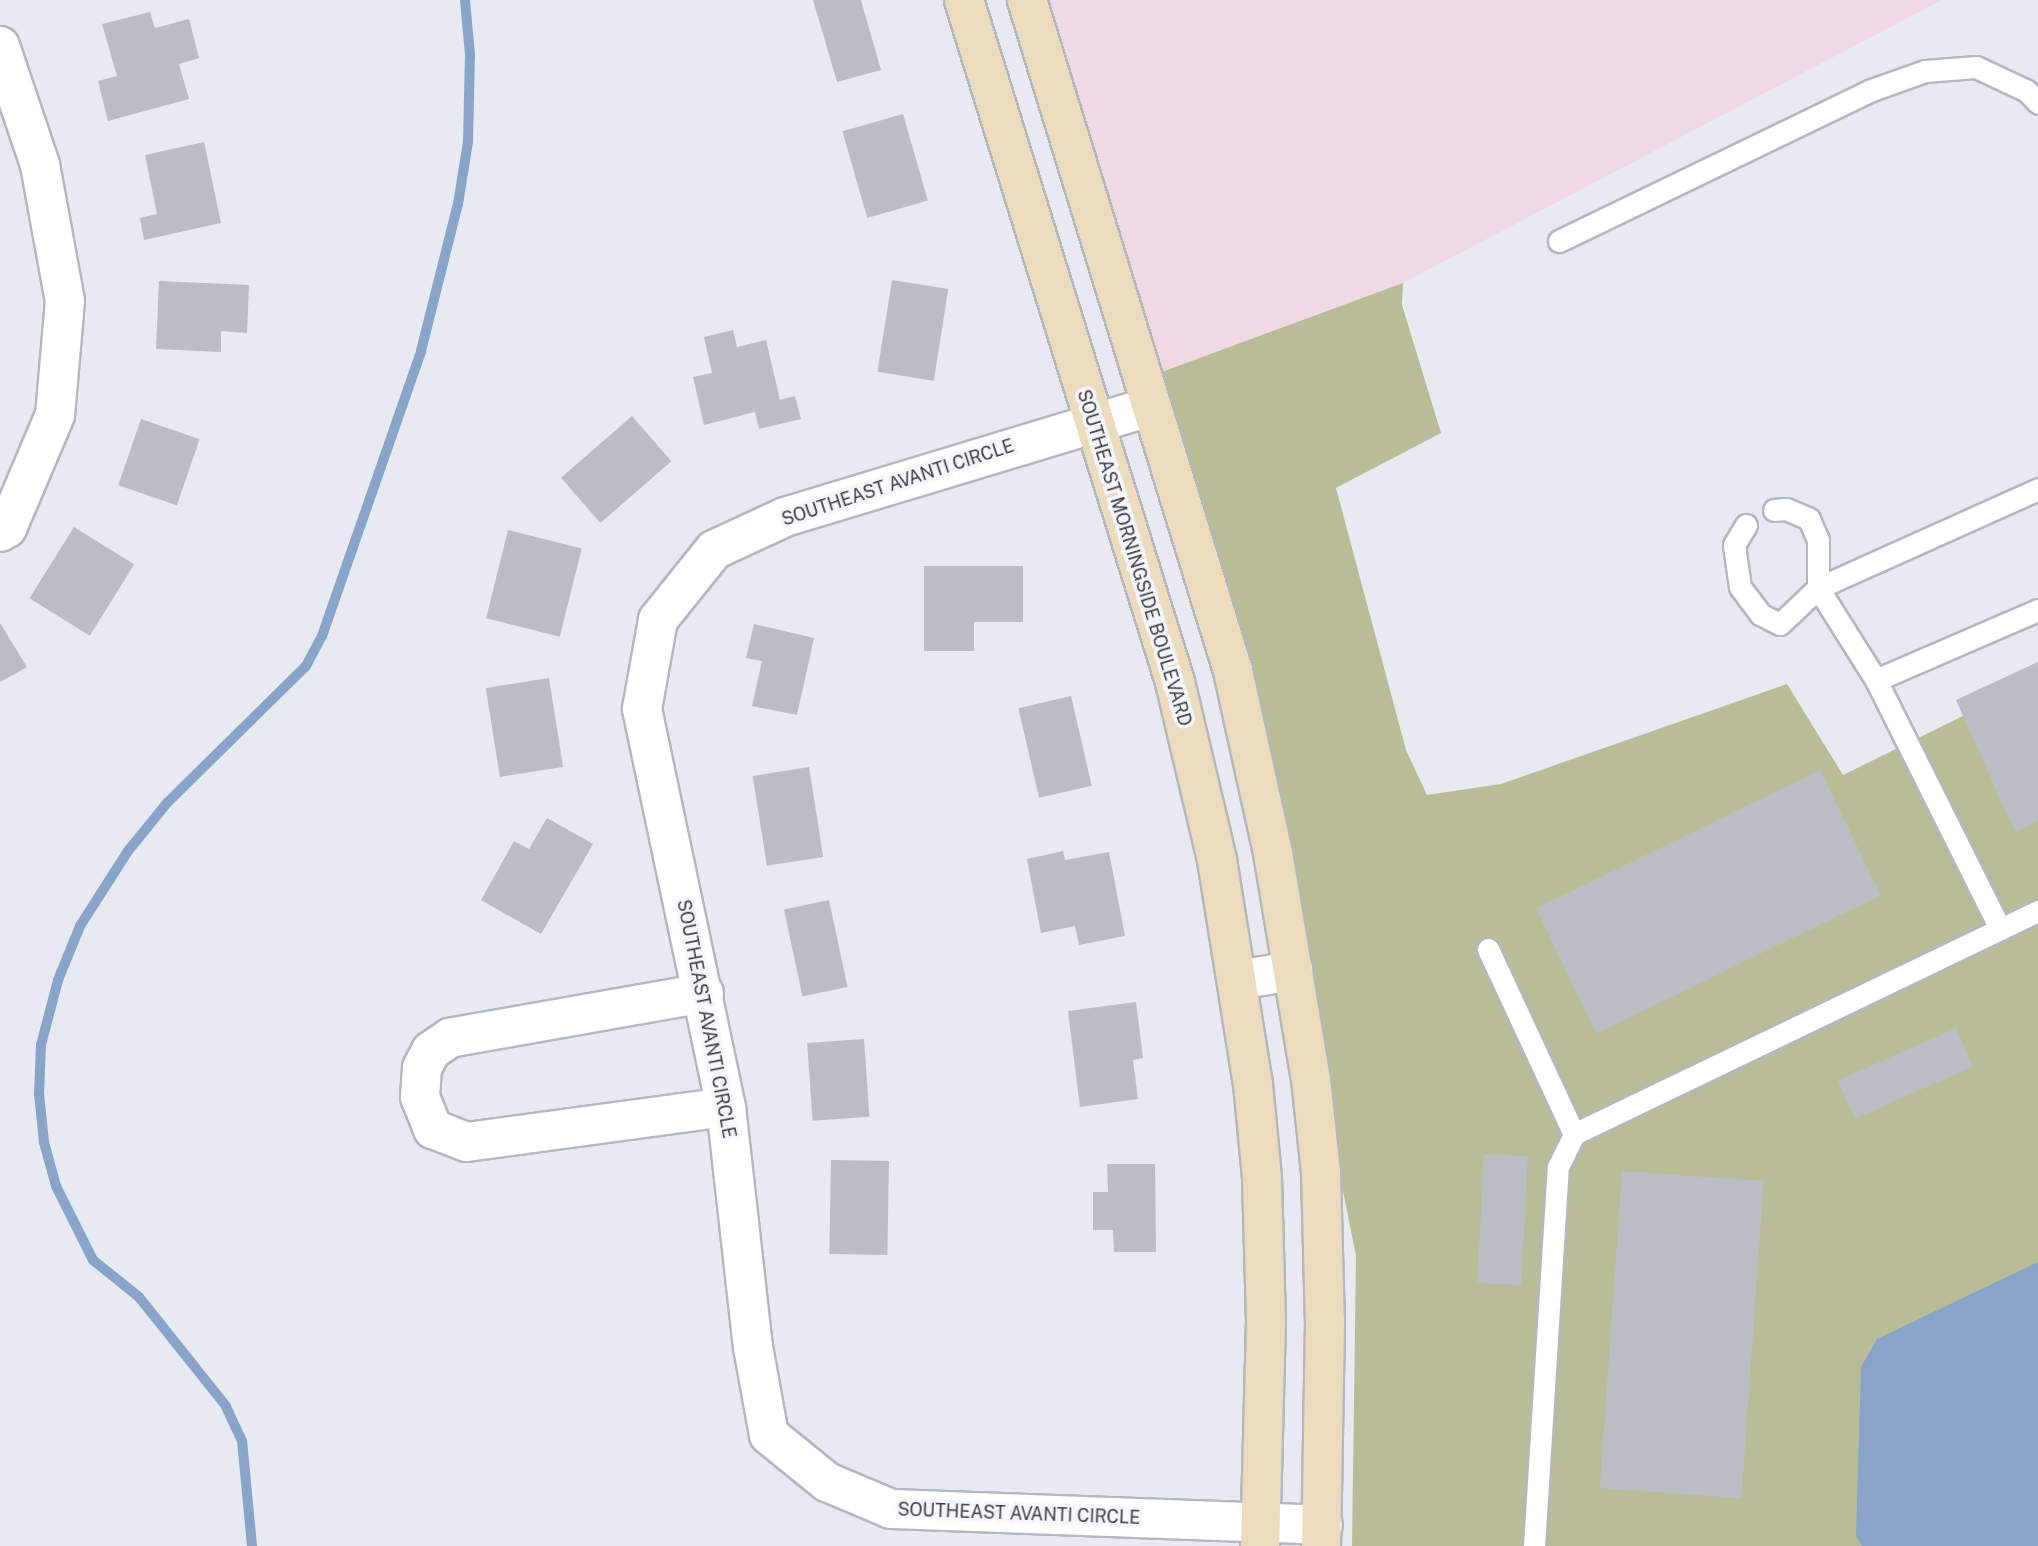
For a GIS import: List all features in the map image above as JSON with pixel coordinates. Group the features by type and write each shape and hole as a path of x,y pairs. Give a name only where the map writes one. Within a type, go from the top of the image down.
{"street":[{"name":"SOUTHEAST MORNINGSIDE BOULEVARD","path":"964,0 1175,682 1217,860 1237,980 1262,1178 1266,1321 1261,1535"},
{"path":"1027,0 1149,407 1233,671 1293,971 1321,1173 1322,1535"},
{"path":"0,46 40,164 65,300 55,415 7,528 0,532"},
{"name":"SOUTHEAST AVANTI CIRCLE","path":"1149,407 1094,421 785,517 714,550 658,620 642,709 726,1107 753,1347 769,1435 827,1482 891,1509 1261,1535 1322,1535"},
{"path":"1237,980 1293,971"},
{"path":"704,993 450,1038 431,1051 422,1068 420,1097 433,1129 467,1142 726,1107"}],"lane":[{"path":"1559,241 1870,91 1925,71 1976,67 2026,91 2038,103"},
{"path":"1746,525 1734,545 1740,587 1760,614 1780,624 1818,588 2038,489"},
{"path":"1774,510 1786,509 1809,519 1818,540 1818,588 1876,680 2000,929"},
{"path":"1876,680 2038,610"},
{"path":"1534,1546 1558,1167 1574,1135 2038,911"},
{"path":"1488,949 1574,1135"}],"shaded area":[{"path":"1047,0 1942,0 1403,283 1159,373"}],"green space":[{"path":"1403,283 1402,305 1441,433 1336,488 1406,750 1427,795 1501,784 1787,684 1843,775 2038,679 2038,1546 1352,1546 1356,1256 1340,1176 1309,946 1252,665 1159,373"}],"water":[{"path":"2038,1262 2038,1546 1862,1546 1856,1536 1861,1367 1877,1339"}],"building":[{"path":"813,0 861,0 881,70 837,82"},
{"path":"150,12 155,28 189,19 199,58 179,64 189,99 108,121 98,81 117,76 102,24"},
{"path":"903,114 928,201 867,218 842,131"},
{"path":"204,142 221,223 144,240 140,218 157,214 145,155"},
{"path":"892,280 948,289 934,381 877,372"},
{"path":"159,281 249,285 247,333 221,331 221,352 156,349"},
{"path":"733,330 737,347 766,340 780,400 795,396 801,419 759,429 755,412 704,425 693,377 712,373 704,337"},
{"path":"632,416 671,461 600,523 561,478"},
{"path":"141,419 200,439 177,505 118,485"},
{"path":"74,527 134,565 90,636 29,598"},
{"path":"508,530 582,548 560,637 486,618"},
{"path":"924,566 1023,566 1023,622 974,622 974,651 924,651"},
{"path":"0,623 27,667 0,682"},
{"path":"754,624 814,638 797,715 752,706 762,661 746,658"},
{"path":"2038,662 2038,821 2015,832 1956,700"},
{"path":"549,678 563,767 500,777 486,688"},
{"path":"1071,696 1092,786 1039,798 1018,708"},
{"path":"809,767 823,857 767,866 753,776"},
{"path":"1820,770 1881,895 1597,1033 1536,909"},
{"path":"547,818 593,844 541,934 481,900 514,841 529,849"},
{"path":"1063,851 1065,860 1109,852 1125,936 1079,945 1075,926 1041,933 1027,859"},
{"path":"829,900 848,987 803,997 784,910"},
{"path":"1136,1002 1143,1058 1133,1060 1138,1099 1080,1107 1068,1011"},
{"path":"1956,1028 1973,1066 1855,1119 1838,1080"},
{"path":"864,1039 869,1117 813,1121 807,1043"},
{"path":"1484,1154 1528,1156 1521,1285 1477,1283"},
{"path":"831,1160 889,1161 887,1255 829,1254"},
{"path":"1107,1164 1155,1164 1156,1252 1114,1252 1113,1230 1093,1230 1093,1192 1108,1192"},
{"path":"1622,1171 1764,1181 1741,1498 1600,1488"}],"waterway":[{"path":"252,1546 242,1441 226,1406 139,1297 93,1260 56,1186 44,1142 39,1094 41,1045 58,980 80,926 128,851 167,803 306,666 322,636 421,351 458,204 468,142 470,55 465,0"}]}
